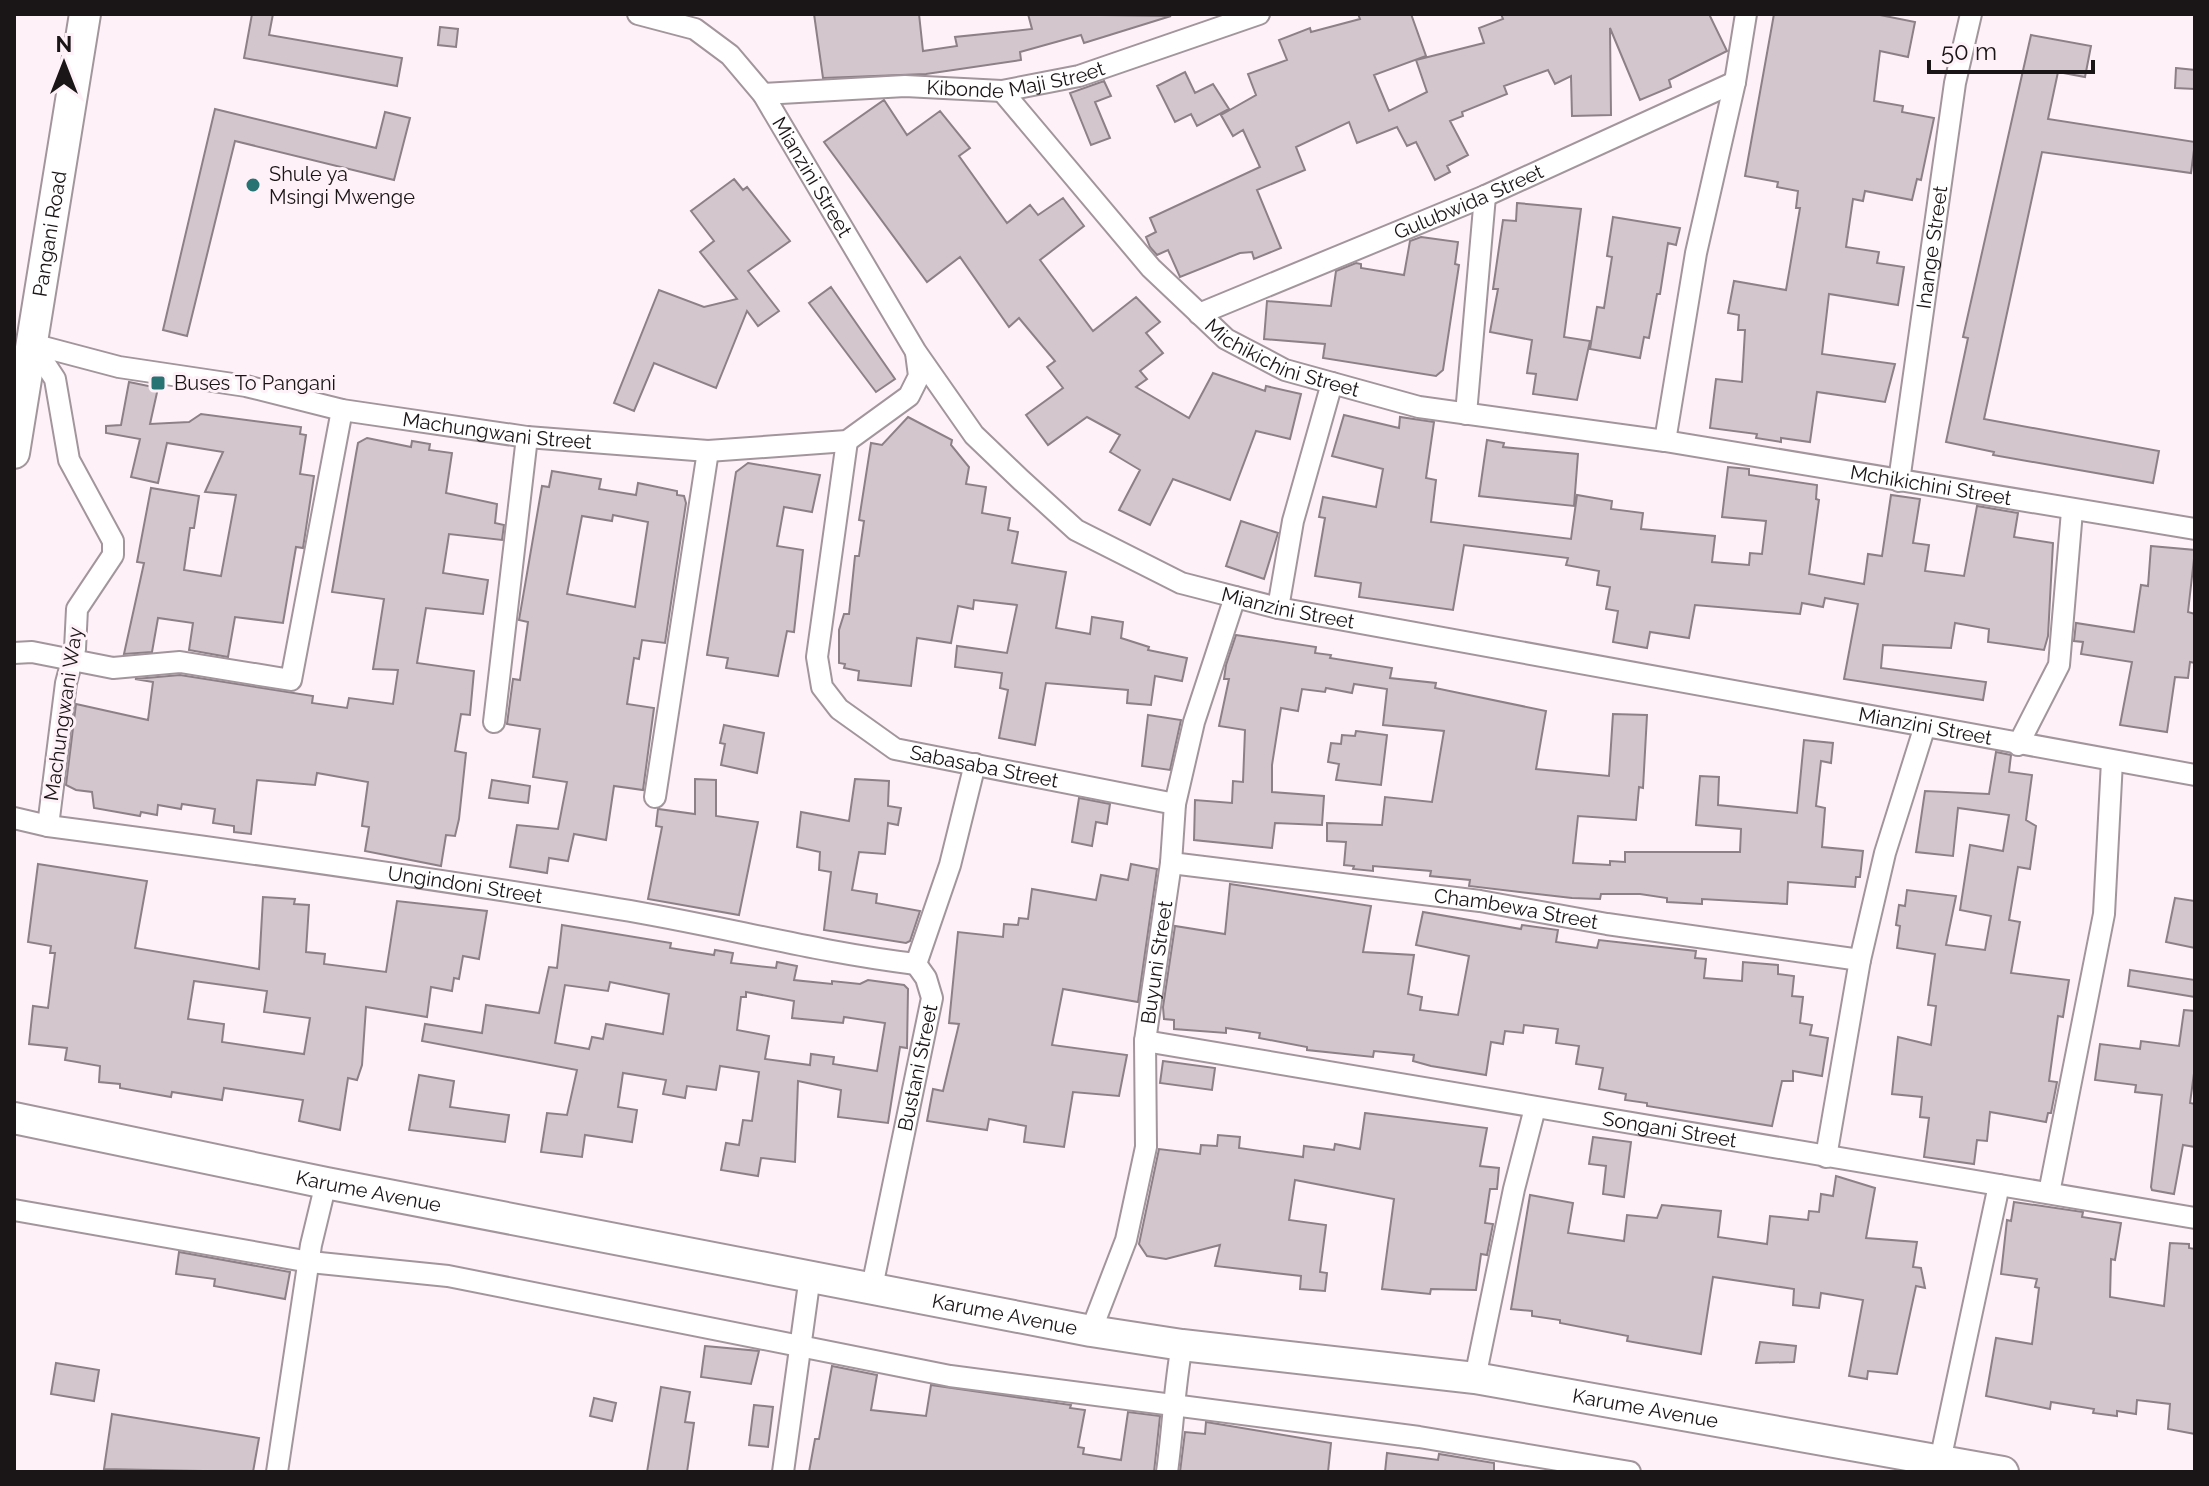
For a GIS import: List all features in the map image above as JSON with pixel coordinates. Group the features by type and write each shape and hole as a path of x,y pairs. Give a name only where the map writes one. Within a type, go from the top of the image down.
{"main road":[{"name":"Pangani Road","path":"14,453 85,14"},
{"name":"Karume Avenue","path":"14,1118 322,1196 808,1285 872,1287 1091,1331 1180,1354 1475,1378 2003,1472"}],"street":[{"name":"Mianzini Street","path":"638,14 695,29 730,55 763,94 916,352 974,435 1076,530 1181,583 1278,608 1924,729 2195,775"},
{"name":"Kibonde Maji Street","path":"763,94 905,86 1002,91 1079,76 1259,14"},
{"path":"1665,441 1696,253 1735,82 1746,14"},
{"name":"Inange Street","path":"1899,481 1955,83 1971,14"},
{"name":"Gulubwida Street","path":"1199,314 1485,196 1735,82"},
{"name":"Michikichini Street","path":"1002,91 1151,268 1226,339 1285,370 1419,407 1665,441"},
{"path":"1466,414 1485,196"},
{"name":"Machungwani Street","path":"32,344 119,367 246,386 342,410 527,437 708,451 847,441"},
{"name":"Machungwani Way","path":"32,344 55,379 69,460 113,541 113,555 77,609 48,826"},
{"path":"847,441 909,396 919,376 916,352"},
{"path":"1278,608 1293,521 1332,383"},
{"path":"14,653 32,652 113,668 180,662 291,680 342,410"},
{"path":"494,722 527,437"},
{"name":"Sabasaba Street","path":"847,441 817,657 822,687 839,709 895,749 1175,804"},
{"name":"Mchikichini Street","path":"1665,441 2195,529"},
{"path":"655,797 708,451"},
{"path":"2018,745 2059,665 2072,511"},
{"name":"Buyuni Street","path":"1091,1331 1126,1240 1146,1147 1145,1041 1171,863 1175,804 1194,722 1235,597"},
{"path":"1826,1157 1860,960 1885,853 1924,729"},
{"path":"2049,1193 2104,914 2112,761"},
{"path":"916,964 950,865 975,764"},
{"name":"Ungindoni Street","path":"14,818 48,826 309,860 622,909 774,942 916,964"},
{"name":"Chambewa Street","path":"1171,863 1480,901 1607,924 1860,960"},
{"name":"Bustani Street","path":"872,1287 932,998 926,978 916,964"},
{"name":"Songani Street","path":"1145,1041 2195,1218"},
{"path":"1475,1378 1514,1189 1535,1108"},
{"path":"1940,1461 1999,1185"},
{"path":"277,1472 322,1196"},
{"path":"14,1210 448,1276 797,1348 950,1376 1175,1398 1419,1437 1558,1466 1630,1472"},
{"path":"783,1472 797,1348 808,1285"},
{"path":"1167,1472 1180,1354"}],"building":[{"path":"252,14 273,14 269,35 402,58 397,86 244,58"},
{"path":"814,14 919,14 923,51 957,46 955,37 1032,29 1028,14 1171,16 1084,43 1081,35 1020,52 1021,60 926,74 823,78"},
{"path":"1358,14 1411,14 1426,56 1374,75 1389,111 1427,92 1416,60 1484,43 1479,28 1503,19 1501,14 1709,14 1727,51 1669,80 1671,87 1640,100 1610,28 1611,115 1572,116 1571,76 1555,84 1548,70 1504,86 1507,94 1462,112 1463,116 1450,121 1468,155 1447,166 1450,172 1435,180 1416,142 1407,146 1397,127 1357,143 1349,122 1296,147 1305,170 1257,190 1281,248 1254,259 1252,252 1240,253 1180,277 1168,250 1157,255 1150,247 1146,237 1156,232 1150,218 1260,167 1243,130 1233,136 1221,115 1256,95 1248,74 1287,60 1279,40 1310,28 1311,32 1360,19"},
{"path":"1774,14 1875,14 1915,22 1908,57 1880,51 1874,101 1903,106 1902,112 1934,118 1921,180 1917,179 1912,200 1865,191 1863,201 1853,199 1846,247 1879,252 1877,263 1904,267 1898,305 1829,294 1822,354 1895,364 1885,402 1817,392 1810,442 1781,438 1781,442 1756,438 1757,434 1710,428 1716,379 1742,382 1745,330 1738,330 1739,315 1728,313 1734,281 1786,290 1800,208 1796,208 1798,191 1777,187 1778,182 1745,176"},
{"path":"440,27 458,29 456,47 438,45"},
{"path":"2031,35 2091,46 2085,77 2058,72 2048,119 2195,142 2191,173 2042,152 1984,419 2159,451 2153,483 1993,455 1994,452 1946,442 1968,338 1963,337"},
{"path":"2176,68 2195,70 2195,89 2175,88"},
{"path":"1185,72 1195,93 1213,84 1229,109 1197,126 1191,114 1175,122 1157,86"},
{"path":"1104,81 1111,96 1095,102 1110,138 1091,145 1070,93"},
{"path":"884,100 907,135 940,111 970,148 959,156 1007,223 1030,205 1038,215 1063,198 1084,226 1040,260 1093,331 1136,297 1160,322 1146,333 1163,353 1140,371 1147,379 1136,387 1189,418 1213,373 1265,391 1266,386 1301,394 1290,439 1256,431 1230,500 1173,479 1150,525 1119,510 1140,470 1110,452 1120,435 1087,417 1048,445 1026,415 1063,388 1047,367 1055,361 1019,318 1009,327 960,257 927,282 824,142"},
{"path":"215,109 376,148 385,112 410,118 394,180 235,141 187,336 163,330"},
{"path":"734,179 743,190 747,187 790,241 748,271 779,311 758,326 747,311 716,388 654,363 634,411 614,403 659,290 704,307 737,299 700,252 714,241 691,211"},
{"path":"1517,203 1581,209 1564,337 1590,341 1577,400 1533,394 1536,374 1527,373 1532,340 1490,332 1498,289 1493,289 1503,220 1516,221"},
{"path":"1613,217 1680,228 1676,245 1668,243 1660,294 1657,294 1649,338 1644,337 1640,358 1590,349 1597,307 1604,308 1612,257 1607,256"},
{"path":"1421,237 1458,242 1455,264 1459,265 1443,370 1436,376 1323,358 1325,344 1264,339 1267,301 1331,306 1336,271 1356,263 1361,264 1361,268 1404,275 1410,241"},
{"path":"831,287 895,379 876,392 809,303"},
{"path":"129,382 158,388 150,424 189,422 201,414 301,427 300,434 306,435 300,474 314,476 303,548 296,547 283,623 235,617 228,657 189,650 193,623 158,618 152,652 124,654 144,563 137,562 151,488 199,496 194,528 190,528 184,570 221,576 236,495 205,492 223,452 167,443 158,483 131,477 140,439 106,433 106,426 121,425"},
{"path":"1344,415 1399,428 1400,417 1434,422 1426,478 1436,480 1431,522 1571,539 1577,495 1612,501 1611,509 1643,513 1641,529 1715,536 1712,562 1749,565 1750,553 1762,554 1766,521 1722,517 1728,467 1749,469 1749,475 1817,485 1816,499 1819,500 1809,574 1864,584 1868,554 1882,556 1891,495 1920,499 1913,543 1929,545 1925,571 1964,576 1977,506 2018,513 2014,537 2053,543 2048,636 2044,650 1988,642 1989,629 1955,623 1951,648 1883,645 1881,668 1986,682 1983,700 1844,679 1858,604 1825,598 1823,607 1802,603 1800,614 1695,605 1689,638 1650,632 1647,648 1613,642 1618,611 1606,609 1610,587 1597,585 1599,571 1566,565 1568,558 1464,545 1453,610 1359,597 1361,583 1315,576 1325,518 1319,517 1323,497 1376,507 1383,469 1332,456"},
{"path":"908,417 952,440 951,445 969,467 966,484 986,487 982,513 1010,518 1008,530 1018,532 1012,563 1066,572 1056,628 1090,634 1092,617 1123,622 1121,638 1149,647 1148,650 1187,658 1182,681 1155,676 1151,705 1127,703 1128,690 1046,683 1035,745 999,738 1008,690 1000,688 1002,673 955,667 957,646 1007,653 1017,605 974,600 973,609 958,606 951,643 917,638 911,686 858,680 859,671 844,668 845,664 839,663 839,630 844,614 849,614 855,556 859,556 864,521 859,520 871,443 882,445"},
{"path":"367,438 411,447 412,441 430,444 429,450 452,453 446,493 497,504 495,523 504,525 502,540 449,534 443,573 488,580 483,614 426,608 417,663 474,671 470,715 461,714 455,751 466,753 459,819 455,836 446,835 441,866 365,851 369,827 362,826 368,782 317,773 315,785 257,780 251,834 234,832 234,826 213,823 215,809 182,804 181,809 158,805 157,815 141,812 140,816 94,808 92,792 66,785 76,704 148,720 153,682 135,679 180,675 313,696 312,703 347,708 349,698 393,704 398,670 373,669 384,599 332,592 358,443"},
{"path":"1487,440 1504,443 1503,447 1578,454 1574,506 1479,496"},
{"path":"748,463 820,475 812,512 784,507 777,546 803,550 794,632 787,631 778,676 726,668 728,658 707,655 736,472"},
{"path":"552,471 601,479 599,489 636,495 638,483 677,491 677,495 684,496 686,503 665,643 642,640 639,659 634,658 627,704 654,708 643,790 614,786 606,840 574,834 568,861 549,858 547,873 510,867 517,825 558,829 567,782 533,777 540,729 507,724 513,679 520,680 528,622 519,620 542,486 549,487","holes":["613,515 648,522 635,607 567,594 582,516 612,521"]},
{"path":"1241,521 1278,533 1264,579 1226,566"},
{"path":"2151,546 2195,550 2188,612 2195,614 2195,663 2190,662 2188,678 2175,677 2167,732 2120,725 2132,662 2081,654 2083,642 2074,641 2076,623 2134,632 2141,585 2148,586"},
{"path":"1236,635 1316,647 1315,653 1331,655 1330,658 1392,668 1390,678 1436,683 1435,688 1546,711 1536,769 1609,776 1613,714 1647,715 1643,788 1639,787 1636,820 1578,816 1573,863 1610,865 1610,861 1625,862 1625,852 1740,852 1741,829 1696,825 1700,776 1719,777 1718,805 1797,813 1804,740 1833,743 1831,763 1821,761 1816,806 1825,808 1822,847 1863,851 1860,877 1856,877 1855,887 1788,882 1787,904 1702,899 1702,904 1667,902 1667,898 1640,894 1601,894 1600,899 1572,898 1469,886 1470,880 1430,876 1431,871 1373,866 1373,871 1353,869 1354,866 1344,865 1346,842 1327,841 1327,823 1382,825 1385,797 1432,802 1444,731 1383,725 1387,689 1354,684 1352,693 1326,688 1325,692 1302,689 1298,711 1281,708 1272,765 1272,792 1324,796 1322,825 1275,823 1272,848 1194,840 1195,800 1232,803 1233,781 1243,782 1245,730 1219,726 1229,679 1224,679 1226,665"},
{"path":"1148,715 1181,720 1170,770 1142,766"},
{"path":"724,725 764,733 757,773 721,765 725,744 720,743"},
{"path":"1356,731 1387,735 1381,785 1336,780 1339,764 1328,762 1331,743 1341,744 1342,735 1355,736"},
{"path":"1996,752 2011,755 2009,772 2032,775 2026,820 2036,826 2030,869 2018,867 2009,920 2020,922 2011,973 2069,980 2063,1017 2058,1016 2049,1081 2057,1082 2051,1113 2048,1113 2046,1122 1990,1112 1987,1141 1977,1140 1974,1164 1924,1157 1929,1118 1920,1117 1922,1097 1892,1094 1898,1037 1931,1045 1936,1006 1928,1005 1935,954 1897,948 1900,926 1896,925 1899,905 1905,906 1907,890 1956,896 1946,945 1985,950 1991,916 1960,910 1970,845 2003,851 2009,815 1958,808 1953,856 1916,852 1925,791 1989,794"},
{"path":"695,779 716,780 716,816 758,822 739,915 648,899 662,827 656,826 658,809 695,814"},
{"path":"855,779 889,781 888,806 901,808 898,825 888,823 885,854 859,852 852,890 877,894 876,903 920,911 910,941 906,943 824,930 831,872 819,870 820,852 797,847 801,812 849,821"},
{"path":"492,780 530,786 528,803 489,798"},
{"path":"1079,798 1110,804 1107,824 1096,822 1092,846 1072,842"},
{"path":"38,864 147,881 135,948 259,969 263,897 295,899 294,904 309,905 306,952 325,954 324,964 386,972 397,901 487,911 479,959 463,956 459,979 454,978 452,991 431,987 427,1017 366,1007 362,1065 357,1080 348,1078 340,1130 299,1121 303,1100 224,1088 222,1100 172,1092 171,1097 120,1088 120,1084 99,1082 100,1066 65,1060 67,1048 29,1044 33,1006 48,1008 55,953 50,953 51,946 28,942","holes":["194,981 267,991 264,1012 310,1018 304,1054 222,1042 224,1024 188,1019"]},
{"path":"1131,864 1157,869 1138,1002 1063,989 1052,1045 1127,1055 1119,1096 1073,1092 1064,1147 1024,1142 1026,1126 989,1119 987,1130 927,1121 933,1089 943,1091 959,1024 949,1023 958,932 1003,937 1004,924 1018,925 1019,918 1028,919 1032,889 1096,900 1101,875 1128,880"},
{"path":"1230,884 1371,906 1363,952 1414,955 1408,994 1422,997 1420,1010 1458,1015 1469,956 1416,945 1423,912 1521,929 1522,925 1558,930 1556,942 1597,948 1599,940 1696,951 1695,958 1706,959 1704,978 1742,981 1743,962 1778,965 1778,974 1794,976 1792,996 1803,997 1800,1023 1812,1025 1810,1035 1828,1038 1822,1076 1793,1071 1793,1081 1782,1081 1772,1126 1647,1106 1647,1103 1625,1100 1626,1094 1599,1089 1603,1068 1576,1064 1579,1046 1556,1043 1558,1029 1524,1025 1523,1033 1505,1031 1503,1044 1491,1042 1486,1075 1413,1061 1414,1055 1374,1051 1373,1057 1307,1050 1307,1047 1259,1038 1260,1033 1226,1028 1226,1033 1174,1029 1174,1020 1164,1019 1163,1007 1175,926 1225,934"},
{"path":"2175,898 2195,901 2195,948 2166,942"},
{"path":"562,925 671,943 670,948 714,955 715,950 733,953 731,963 776,968 777,962 797,966 794,980 860,984 868,980 904,985 908,989 907,1048 900,1047 888,1123 838,1117 841,1090 798,1081 795,1162 761,1158 758,1176 721,1170 726,1143 739,1145 743,1120 752,1121 759,1072 720,1066 716,1090 687,1086 685,1098 663,1094 666,1080 623,1073 618,1107 637,1110 632,1142 585,1135 582,1157 541,1152 547,1113 567,1115 577,1070 422,1041 425,1024 482,1033 486,1005 539,1013 549,967 557,968","holes":["610,982 669,994 663,1034 606,1024 603,1039 592,1037 589,1049 555,1043 565,985 608,991","746,992 794,1001 792,1018 843,1023 844,1017 885,1023 877,1071 833,1064 834,1057 811,1054 810,1065 765,1059 769,1036 737,1030 741,997 746,997"]},
{"path":"2130,970 2195,980 2195,997 2128,986"},
{"path":"2184,1010 2195,1011 2195,1066 2190,1103 2195,1104 2195,1147 2183,1145 2174,1194 2152,1190 2151,1187 2162,1095 2135,1092 2136,1085 2095,1080 2100,1044 2140,1049 2141,1041 2179,1046"},
{"path":"1163,1061 1215,1068 1212,1090 1160,1083"},
{"path":"419,1075 454,1081 450,1107 509,1115 505,1142 409,1130"},
{"path":"1365,1113 1487,1128 1480,1166 1499,1168 1497,1189 1490,1189 1485,1223 1493,1224 1487,1255 1481,1254 1476,1290 1431,1289 1430,1294 1382,1289 1394,1199 1295,1180 1289,1220 1326,1225 1320,1272 1327,1273 1325,1291 1300,1289 1301,1276 1215,1266 1220,1245 1166,1259 1147,1256 1139,1244 1159,1149 1200,1154 1201,1145 1217,1146 1218,1135 1240,1137 1239,1148 1303,1157 1304,1146 1334,1150 1335,1144 1360,1149"},
{"path":"1593,1137 1631,1142 1624,1197 1603,1194 1606,1166 1589,1164"},
{"path":"1836,1176 1875,1188 1866,1238 1917,1242 1913,1267 1921,1268 1925,1288 1916,1286 1897,1374 1868,1371 1867,1379 1849,1376 1863,1300 1821,1293 1819,1308 1793,1305 1794,1289 1713,1277 1701,1354 1627,1341 1628,1336 1532,1316 1532,1311 1511,1309 1530,1195 1573,1203 1568,1233 1624,1241 1627,1215 1657,1218 1662,1205 1721,1211 1718,1237 1767,1244 1770,1216 1808,1220 1809,1211 1819,1212 1821,1194 1833,1196"},
{"path":"2014,1202 2083,1212 2082,1217 2121,1223 2115,1260 2111,1259 2110,1297 2164,1306 2170,1243 2189,1244 2189,1248 2195,1249 2195,1434 2168,1429 2170,1404 2137,1400 2136,1414 2117,1411 2117,1416 2051,1402 2050,1409 1986,1396 1996,1338 2032,1344 2039,1288 2035,1287 2037,1279 2001,1274 2007,1220 2011,1221"},
{"path":"179,1252 290,1272 285,1299 214,1286 215,1279 176,1274"},
{"path":"1760,1342 1796,1346 1794,1362 1756,1363"},
{"path":"705,1346 759,1351 751,1384 701,1377"},
{"path":"56,1363 99,1370 94,1401 51,1394"},
{"path":"832,1366 877,1375 871,1410 926,1416 931,1385 1071,1405 1070,1408 1085,1410 1078,1447 1084,1448 1083,1454 1121,1460 1128,1412 1160,1416 1154,1472 809,1472 815,1439 819,1439"},
{"path":"661,1387 690,1392 685,1422 694,1423 687,1472 647,1472"},
{"path":"594,1398 616,1403 612,1421 590,1416"},
{"path":"754,1405 773,1407 768,1447 749,1445"},
{"path":"112,1414 259,1438 253,1472 104,1469"},
{"path":"1206,1422 1331,1443 1328,1472 1180,1472 1185,1432 1205,1434"},
{"path":"1387,1453 1438,1460 1439,1454 1494,1463 1494,1472 1385,1472"}],"place":[{"name":"Shule ya Msingi Mwenge","path":"253,185"},
{"name":"Buses To Pangani","path":"158,383"}]}
